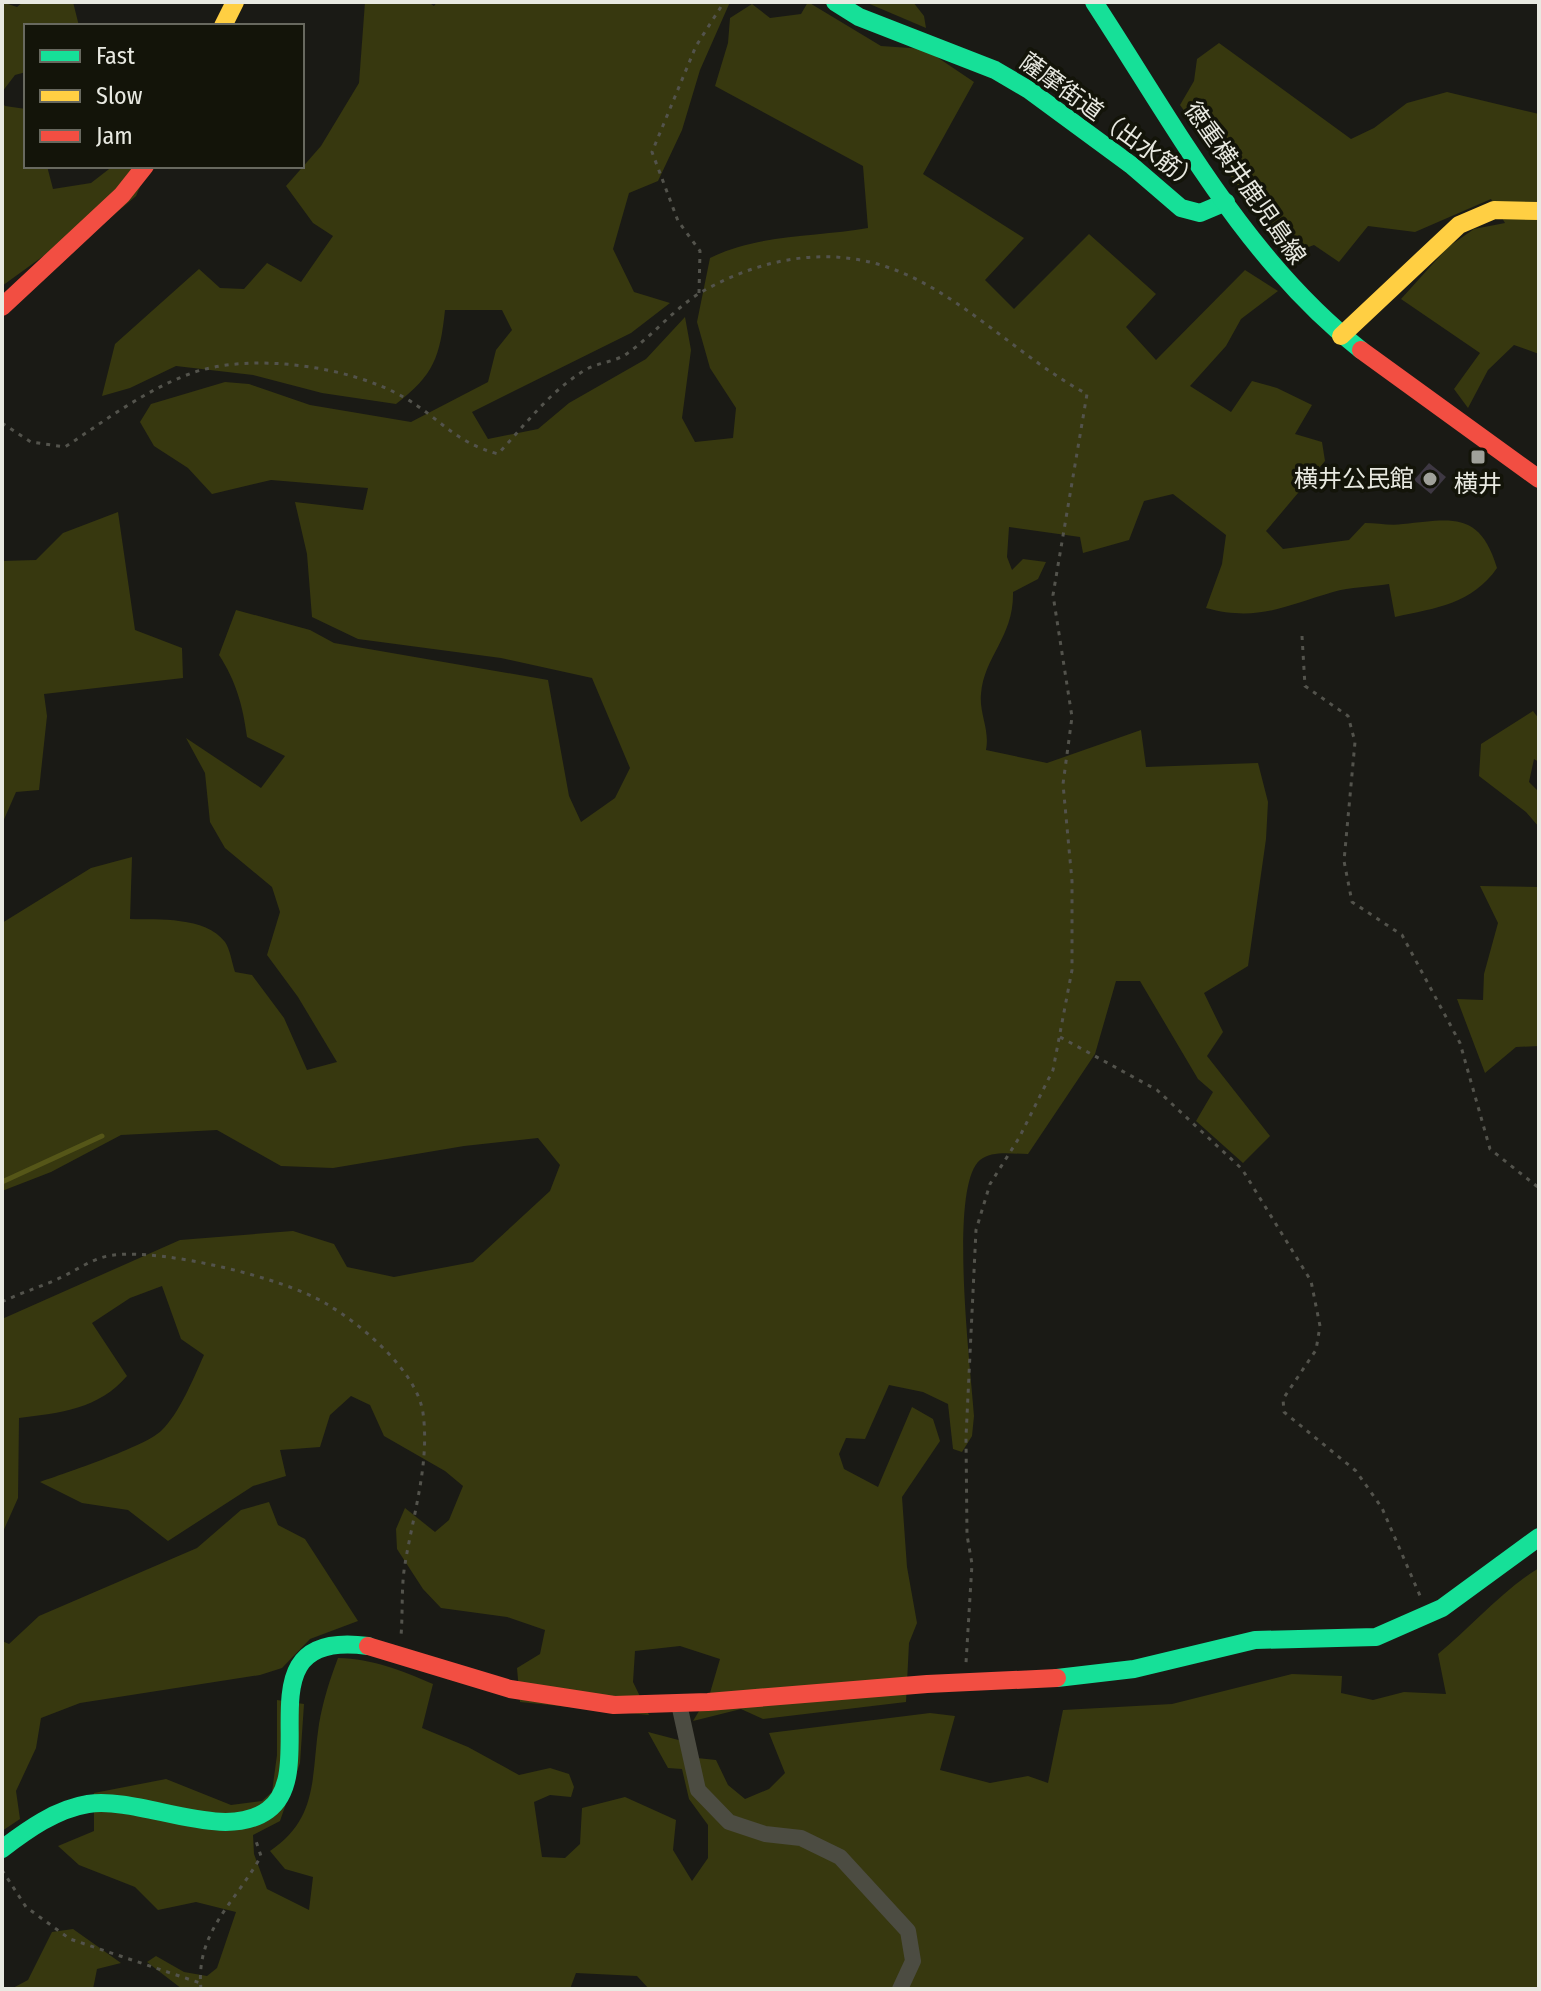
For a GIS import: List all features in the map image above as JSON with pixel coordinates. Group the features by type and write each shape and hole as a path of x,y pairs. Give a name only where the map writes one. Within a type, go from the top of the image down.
{"street":[{"path":"224,24 235,2"},
{"name":"薩摩街道（出水筋）","path":"835,2 859,17 995,70 1029,90 1131,165 1181,208 1200,213 1226,202"},
{"name":"徳重横井鹿児島線","path":"1094,2 1280,278 1341,336 1539,479"},
{"path":"2,307 122,195 143,168"},
{"path":"1341,336 1459,225 1494,210 1539,211"},
{"path":"2,1849 56,1814 91,1804 131,1803 230,1823 250,1819 272,1809 280,1798 287,1760 290,1700 296,1673 307,1659 332,1644 400,1656 469,1678 585,1704 765,1701 1135,1669 1242,1643 1376,1637 1397,1632 1429,1616 1539,1537"},
{"path":"679,1704 698,1790 729,1822 765,1834 801,1838 840,1857 908,1931 913,1961 900,1989"}],"path":[{"path":"699,295 700,251 678,221 652,152 696,46 724,2"},
{"path":"2,423 31,442 65,447 143,395 194,372 230,366 281,365 317,368 365,380 405,398 470,446 498,454 557,389 589,368 623,356 699,295 764,265 802,256 843,257 887,267 930,287 1087,394 1053,595 1072,717 1063,784 1072,881 1072,970 1053,1070 1019,1138 990,1184 976,1230 966,1437 967,1535 972,1564 966,1668"},
{"path":"1302,636 1305,686 1348,716 1355,742 1344,861 1352,902 1402,935 1460,1043 1490,1149 1539,1188"},
{"path":"1060,1037 1157,1090 1242,1169 1311,1281 1320,1326 1316,1350 1283,1399 1284,1412 1356,1471 1382,1508 1429,1616"},
{"path":"2,1302 87,1263 112,1255 138,1255 235,1270 289,1288 325,1303 395,1358 415,1384 423,1414 420,1493 404,1566 400,1656"},
{"path":"201,1989 208,1933 246,1884 261,1856 250,1819"},
{"path":"2,1870 26,1907 70,1939 200,1983"}],"shaded area":[{"path":"2,2 17,7 23,2 73,2 78,24 24,24 24,73 15,75 2,92"},
{"path":"365,2 428,2 434,6 437,2 730,2 700,70 682,130 658,181 629,193 613,249 634,292 670,303 631,333 472,412 488,439 538,429 569,403 646,359 685,317 691,350 682,418 695,442 733,438 736,408 710,368 697,322 710,258 768,240 868,228 863,166 715,86 728,43 730,18 752,4 770,18 801,14 808,2 881,46 925,49 974,82 923,174 1024,238 985,280 1014,309 1089,234 1156,294 1126,327 1156,360 1245,270 1278,291 1241,319 1226,346 1190,386 1231,412 1252,381 1277,388 1312,405 1295,434 1322,442 1325,461 1266,531 1283,549 1349,540 1365,523 1394,525 1450,521 1473,528 1482,536 1497,568 1465,597 1439,607 1395,617 1389,584 1340,590 1256,613 1224,612 1206,608 1222,564 1226,535 1173,494 1144,501 1129,540 1083,553 1080,537 1009,527 1007,557 1012,570 1023,559 1046,562 1038,579 1013,592 1009,622 987,668 981,694 986,750 1047,763 1141,730 1146,767 1258,763 1268,802 1266,839 1248,966 1204,993 1223,1032 1207,1056 1270,1136 1243,1163 1196,1121 1213,1092 1198,1079 1140,981 1116,981 1095,1054 1028,1154 997,1154 980,1160 970,1177 963,1241 974,1416 972,1436 962,1452 953,1449 948,1404 923,1392 889,1385 865,1439 846,1438 839,1454 844,1469 878,1487 912,1407 933,1419 940,1441 902,1497 907,1567 917,1623 909,1643 906,1702 763,1719 741,1709 693,1721 710,1693 720,1659 680,1646 635,1651 633,1682 649,1715 520,1702 517,1668 540,1654 545,1630 507,1617 441,1608 423,1589 397,1549 396,1529 405,1508 435,1532 449,1520 463,1486 445,1471 384,1436 370,1405 351,1396 330,1415 320,1447 280,1450 286,1476 253,1486 168,1541 128,1510 82,1503 40,1482 104,1459 152,1437 174,1415 204,1355 181,1339 162,1286 130,1298 92,1323 127,1376 116,1387 78,1408 19,1418 18,1498 2,1534 2,1319 180,1240 293,1231 334,1244 347,1267 394,1277 473,1262 550,1191 560,1165 538,1138 464,1146 333,1168 281,1166 217,1130 121,1135 51,1172 2,1191 2,923 91,868 132,857 130,919 180,921 216,934 227,945 235,972 252,975 284,1018 307,1070 337,1062 298,997 267,955 280,912 272,887 225,848 210,822 205,773 186,738 261,788 285,756 247,737 238,694 219,655 236,610 310,630 334,643 548,680 569,796 581,822 615,798 630,768 592,678 501,658 358,639 312,617 307,554 295,502 363,510 368,488 271,480 212,494 188,468 154,446 140,422 151,404 225,382 249,384 310,405 411,422 488,382 496,350 512,330 502,310 445,310 441,340 433,364 419,384 396,404 322,393 253,375 176,366 130,388 102,396 115,344 199,269 220,288 244,289 267,263 301,282 333,236 313,223 286,186 321,146 359,83"},
{"path":"865,2 913,2 924,16 926,28"},
{"path":"1219,43 1351,139 1374,128 1407,103 1447,92 1539,114 1539,354 1514,345 1488,370 1468,408 1454,389 1480,353 1401,299 1448,247 1474,229 1505,223 1491,199 1415,232 1368,226 1339,262 1314,245 1287,255 1180,105 1194,81 1197,59"},
{"path":"2,102 5,106 24,109 24,168 48,168 53,189 91,183 110,168 148,168 136,196 102,225 42,257 2,286"},
{"path":"118,512 135,630 182,648 183,678 44,694 47,716 39,790 16,792 2,824 2,561 36,560 63,533"},
{"path":"1533,711 1539,719 1539,762 1534,759 1529,782 1539,792 1539,827 1526,812 1479,776 1481,744"},
{"path":"1480,886 1539,887 1539,1046 1516,1047 1485,1073 1457,999 1483,1000 1484,974 1498,923"},
{"path":"269,1502 278,1525 305,1539 358,1621 310,1639 282,1668 260,1675 80,1703 41,1718 36,1748 16,1791 20,1819 2,1831 2,1641 9,1644 39,1616 197,1548 241,1510"},
{"path":"1539,1568 1539,1989 649,1989 637,1976 576,1973 570,1989 182,1989 147,1962 156,1956 184,1972 207,1976 217,1968 236,1912 196,1902 158,1910 135,1887 79,1865 58,1846 94,1831 94,1793 166,1779 231,1805 262,1801 272,1792 277,1755 277,1700 304,1704 300,1763 280,1821 253,1835 254,1854 267,1889 309,1910 313,1877 285,1869 270,1851 286,1838 305,1810 313,1778 321,1715 338,1658 387,1666 433,1684 422,1728 468,1747 519,1775 550,1768 569,1774 574,1787 571,1797 550,1795 534,1802 542,1857 565,1858 580,1844 582,1808 625,1797 676,1820 673,1850 692,1881 708,1858 708,1825 689,1799 682,1769 668,1768 648,1732 690,1743 697,1758 716,1760 728,1785 745,1799 769,1789 785,1773 769,1733 930,1713 955,1716 940,1770 990,1783 1028,1776 1048,1783 1063,1710 1172,1704 1292,1674 1342,1676 1341,1693 1373,1700 1404,1692 1446,1694 1438,1654 1500,1597"},
{"path":"73,1929 121,1963 97,1969 93,1989 11,1989 28,1980 52,1932"}],"building":[{"name":"横井公民館","path":"1429,463 1446,477 1431,494 1414,480"}],"waterway":[{"path":"2,1182 102,1136"}],"traffic: fast":[{"path":"835,2 859,17 995,70 1029,90 1131,165 1181,208 1200,213 1226,202"},
{"path":"1094,2 1183,142 1247,232 1320,314 1361,350"},
{"path":"1057,1678 1134,1669 1255,1640 1376,1637 1442,1608 1539,1537"},
{"path":"2,1849 53,1815 88,1804 109,1803 229,1822 250,1819 268,1810 283,1790 289,1765 290,1706 294,1679 305,1658 328,1646 368,1646"}],"traffic: slow":[{"path":"224,24 235,2"},
{"path":"1341,336 1459,225 1494,210 1539,211"}],"traffic: jam":[{"path":"2,307 122,195 143,168"},
{"path":"1361,350 1539,479"},
{"path":"368,1646 510,1689 614,1705 708,1702 927,1684 1057,1678"}],"place":[{"name":"横井","path":"1478,457"},
{"name":"横井公民館","path":"1430,479"}]}
